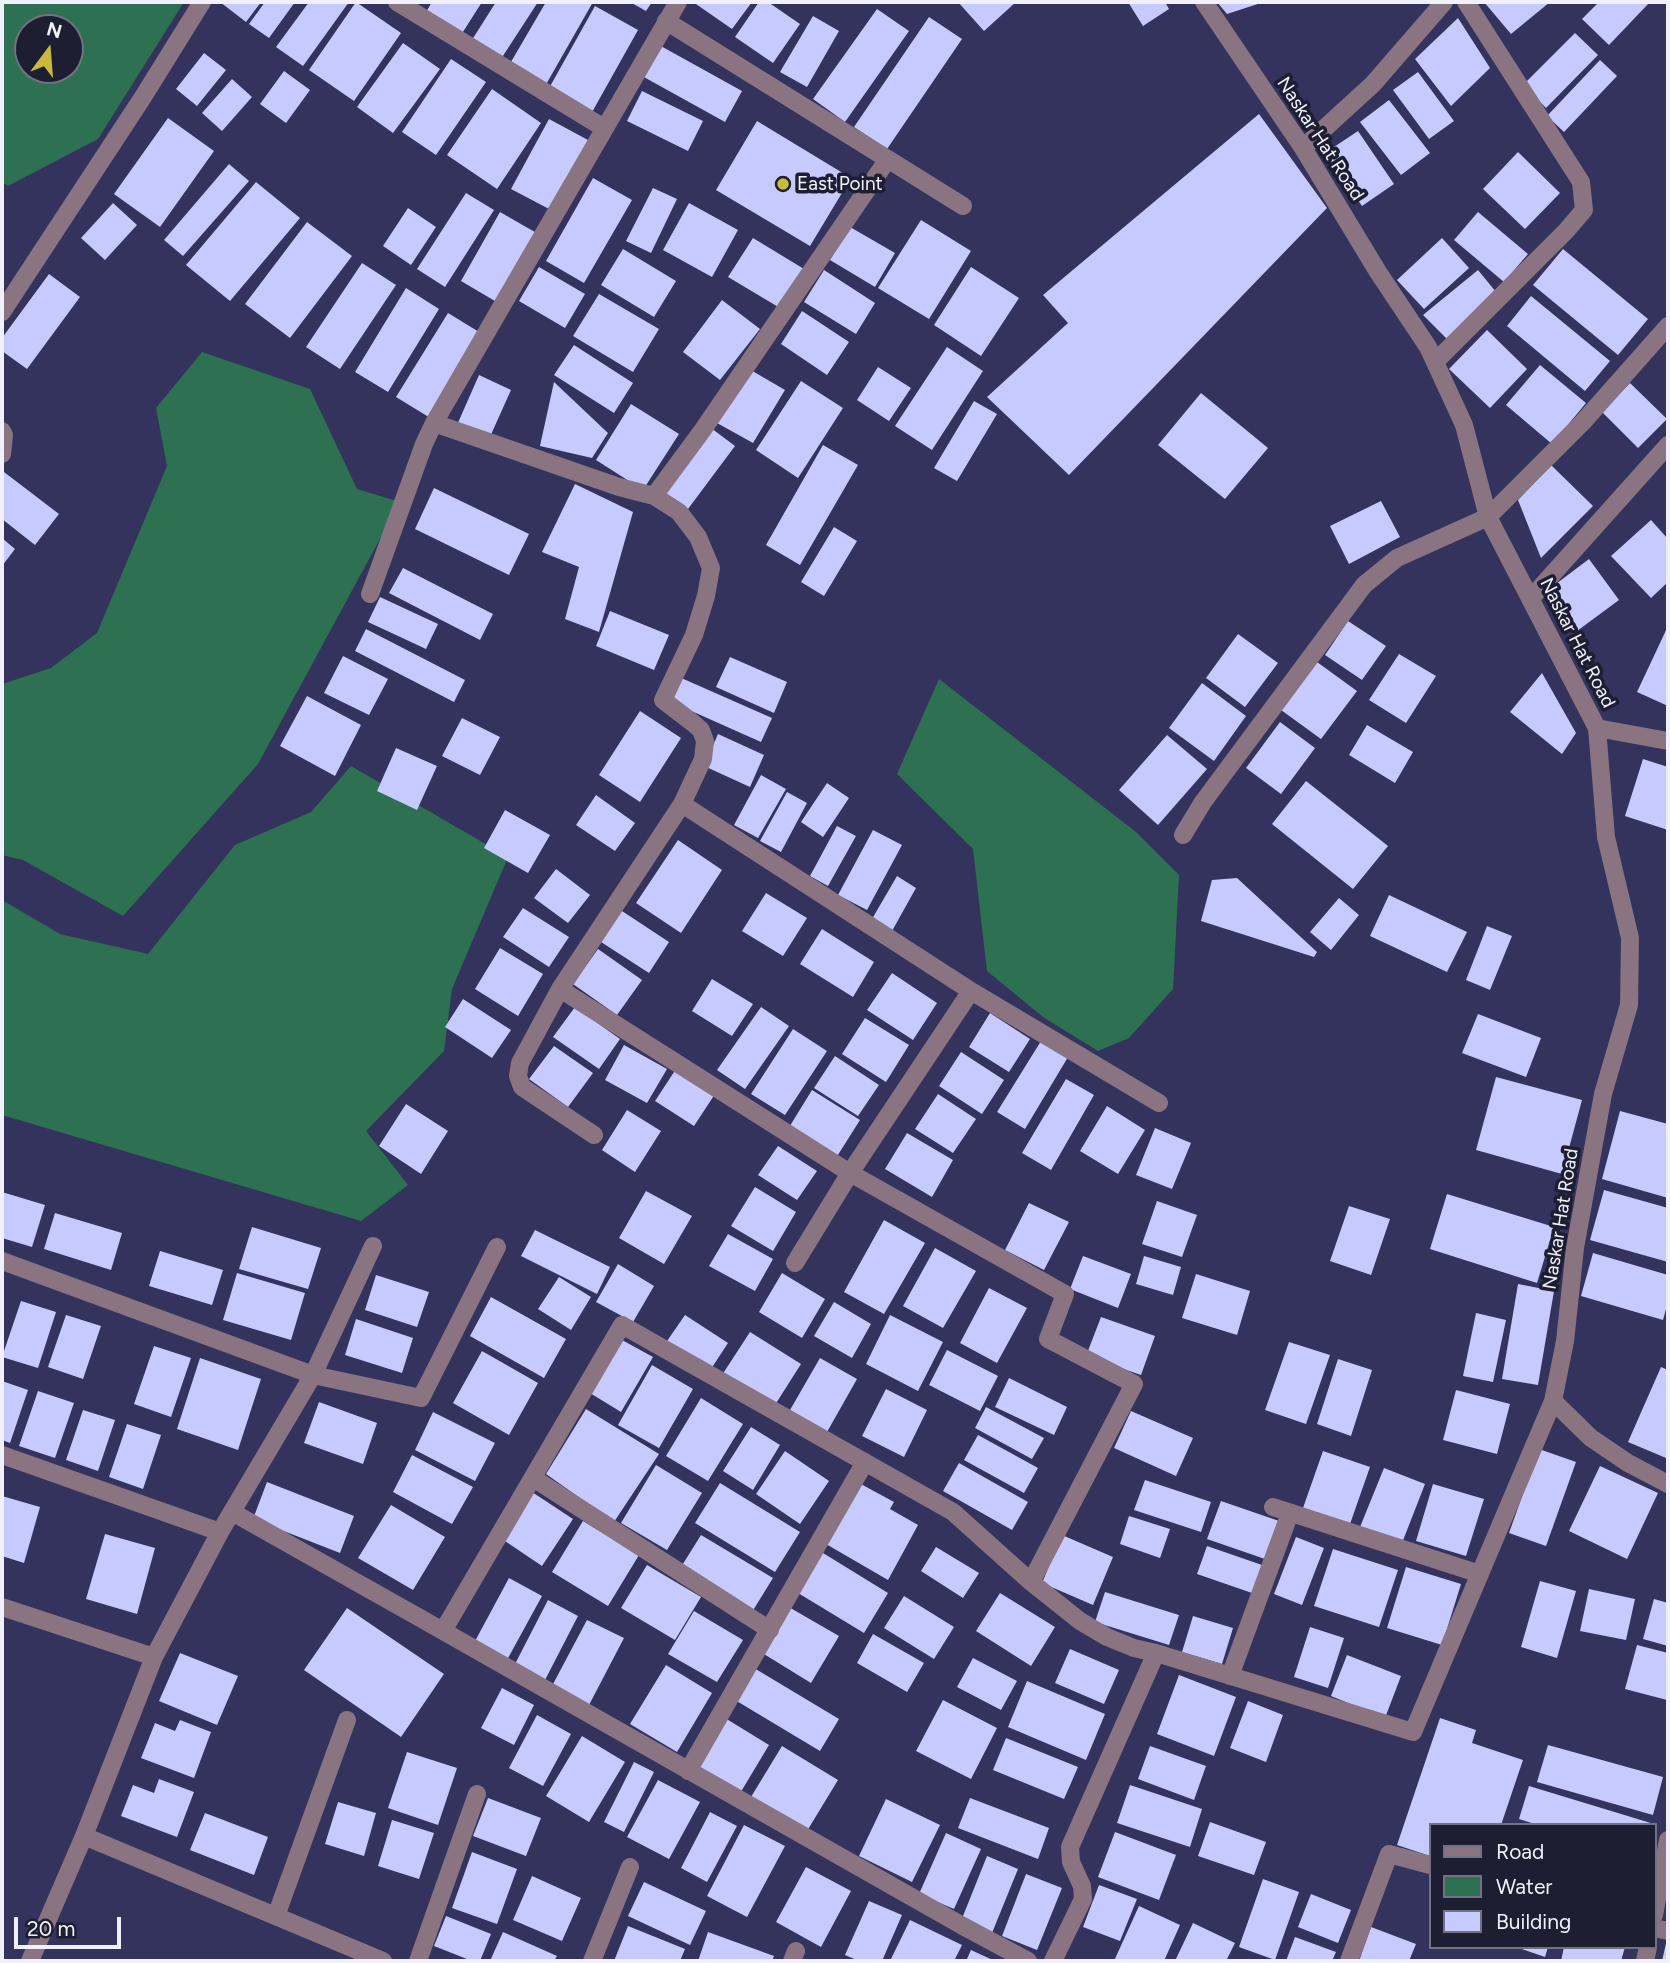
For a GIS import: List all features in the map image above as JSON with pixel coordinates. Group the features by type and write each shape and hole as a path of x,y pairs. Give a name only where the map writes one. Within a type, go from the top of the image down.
{"street":[{"path":"2,312 202,2"},
{"path":"397,2 604,128"},
{"path":"370,594 424,444 434,424 678,2"},
{"name":"Naskar Hat Road","path":"1204,2 1303,148 1378,272 1428,347 1464,425 1488,517 1597,728 1606,837 1630,938 1629,1006 1603,1094 1575,1248 1565,1341 1553,1401 1413,1732 1230,1676"},
{"path":"1303,148 1373,84 1444,2"},
{"path":"1435,362 1584,210 1581,182 1465,2"},
{"path":"666,21 963,206"},
{"path":"654,496 702,431 888,159"},
{"path":"1183,835 1203,802 1364,584 1397,558 1488,517 1583,422 1668,327"},
{"path":"434,424 619,487 654,496 679,512 698,537 711,568 694,635 663,700 701,730 705,741 703,759 682,804 560,989 520,1063 518,1076 522,1087 594,1135"},
{"path":"2,431 2,454"},
{"path":"1531,598 1668,445"},
{"path":"1597,728 1668,741"},
{"path":"682,804 971,991 1159,1103"},
{"path":"560,989 850,1172 1065,1294 1048,1339 1134,1384 1031,1582"},
{"path":"795,1263 850,1172 971,991"},
{"path":"30,1961 84,1836 155,1657 220,1532 313,1375 373,1246"},
{"path":"2,1261 313,1375 421,1398 497,1247"},
{"path":"443,1631 622,1325 953,1512 1031,1582 1080,1621 1107,1637 1134,1648 1230,1676 1282,1510 1480,1574"},
{"path":"1553,1401 1591,1438 1628,1463 1668,1484"},
{"path":"2,1455 220,1532"},
{"path":"688,1771 865,1462"},
{"path":"533,1478 769,1630"},
{"path":"232,1512 1028,1961"},
{"path":"2,1607 155,1657"},
{"path":"1053,1961 1083,1899 1082,1886 1071,1862 1070,1847 1156,1653"},
{"path":"276,1916 348,1720"},
{"path":"418,1961 477,1794"},
{"path":"84,1836 383,1961"},
{"path":"1656,1904 1668,1840"},
{"path":"1349,1961 1389,1854 1428,1864"},
{"path":"592,1961 630,1867"}],"water":[{"path":"2,2 184,2 98,139 8,186 2,182"},
{"path":"202,352 310,389 357,489 400,502 258,764 123,916 23,860 2,855 2,684 51,668 97,633 167,466 156,408"},
{"path":"939,679 1136,832 1179,875 1173,989 1129,1038 1098,1051 1043,1017 987,971 973,849 897,774"},
{"path":"351,766 508,857 452,989 444,1051 366,1131 408,1185 361,1221 2,1115 2,900 60,934 148,954 235,845 311,812"}],"building":[{"path":"220,2 261,2 246,22"},
{"path":"265,2 295,2 269,38 249,24"},
{"path":"309,2 349,2 303,66 276,47"},
{"path":"356,2 401,33 354,101 309,70"},
{"path":"432,2 482,2 461,35 426,12"},
{"path":"496,2 538,2 499,62 470,43"},
{"path":"546,2 593,2 544,88 508,67"},
{"path":"630,2 652,2 646,11"},
{"path":"693,2 752,2 732,29"},
{"path":"759,2 768,2 800,24 773,63 735,37"},
{"path":"958,2 1016,2 984,31"},
{"path":"1128,2 1165,2 1169,9 1143,26"},
{"path":"1217,2 1264,2 1227,14"},
{"path":"1484,2 1550,2 1511,34"},
{"path":"1599,2 1650,2 1609,45 1582,19"},
{"path":"595,6 638,30 591,114 548,90"},
{"path":"877,9 909,31 845,122 813,99"},
{"path":"813,16 839,31 807,87 780,72"},
{"path":"929,17 962,39 887,149 854,127"},
{"path":"1458,18 1490,68 1451,106 1415,59"},
{"path":"1575,33 1598,55 1546,108 1523,85"},
{"path":"403,43 440,69 393,133 357,107"},
{"path":"659,45 742,91 725,122 642,76"},
{"path":"204,53 226,70 197,106 176,89"},
{"path":"451,59 486,82 436,155 402,132"},
{"path":"1600,60 1617,76 1564,132 1547,116"},
{"path":"284,71 310,90 286,123 260,104"},
{"path":"1418,72 1454,121 1429,139 1393,90"},
{"path":"232,79 252,97 222,131 202,113"},
{"path":"492,89 541,123 497,189 447,155"},
{"path":"642,91 703,121 688,151 627,121"},
{"path":"1389,100 1430,153 1401,175 1360,122"},
{"path":"1259,114 1327,208 1069,475 987,397 1068,323 1043,295"},
{"path":"168,118 214,151 160,227 114,194"},
{"path":"549,119 588,140 551,210 511,189"},
{"name":"East Point","path":"757,121 851,178 810,246 716,190"},
{"path":"1358,131 1394,184 1362,206 1325,153"},
{"path":"1518,152 1560,193 1525,229 1483,189"},
{"path":"229,164 249,181 183,256 164,240"},
{"path":"593,178 632,200 584,283 546,261"},
{"path":"256,182 300,218 230,301 186,265"},
{"path":"653,188 677,199 651,253 626,241"},
{"path":"466,193 494,210 445,287 417,269"},
{"path":"113,203 137,225 105,260 81,238"},
{"path":"689,203 738,230 712,277 663,250"},
{"path":"408,208 436,227 411,265 383,246"},
{"path":"500,212 540,235 500,304 461,281"},
{"path":"1478,212 1528,254 1504,282 1454,240"},
{"path":"921,220 971,251 929,319 878,288"},
{"path":"307,222 352,256 290,338 245,304"},
{"path":"850,227 895,253 875,287 830,260"},
{"path":"753,238 804,269 780,308 728,277"},
{"path":"1442,238 1469,268 1424,309 1397,280"},
{"path":"623,249 676,281 654,317 601,285"},
{"path":"1563,249 1648,319 1618,355 1533,285"},
{"path":"362,263 396,285 340,369 306,347"},
{"path":"539,267 585,294 565,328 519,301"},
{"path":"971,267 1019,298 981,356 934,325"},
{"path":"824,270 875,303 856,334 804,302"},
{"path":"1478,270 1496,292 1448,340 1423,315"},
{"path":"49,274 80,297 27,369 2,351 2,338"},
{"path":"406,288 439,309 388,392 355,372"},
{"path":"599,294 659,329 633,372 573,336"},
{"path":"1531,296 1610,361 1585,391 1507,326"},
{"path":"722,300 760,329 720,380 683,352"},
{"path":"802,311 849,342 827,375 781,344"},
{"path":"448,313 484,335 432,419 396,397"},
{"path":"1487,330 1527,369 1490,408 1449,369"},
{"path":"574,345 633,383 614,413 554,375"},
{"path":"947,347 983,371 932,450 895,426"},
{"path":"1540,365 1586,403 1552,444 1506,405"},
{"path":"878,367 911,388 889,421 857,400"},
{"path":"749,369 785,390 753,443 717,423"},
{"path":"479,375 511,390 489,439 457,425"},
{"path":"801,381 843,408 798,478 756,450"},
{"path":"554,382 608,433 592,458 540,446"},
{"path":"1630,383 1667,419 1638,448 1602,412"},
{"path":"1201,393 1268,448 1225,499 1158,445"},
{"path":"974,401 997,414 957,481 934,468"},
{"path":"631,404 679,434 643,490 596,460"},
{"path":"711,428 735,446 688,509 664,492"},
{"path":"823,445 858,465 800,565 766,545"},
{"path":"1551,465 1593,506 1541,558 1518,500"},
{"path":"4,472 59,514 35,545 2,519"},
{"path":"575,484 633,512 599,632 565,619 579,567 542,552"},
{"path":"434,488 529,534 509,575 415,529"},
{"path":"1381,501 1400,537 1349,564 1330,526"},
{"path":"1651,520 1668,539 1668,582 1651,598 1611,556"},
{"path":"834,527 857,541 824,596 801,582"},
{"path":"2,538 15,549 2,566"},
{"path":"1589,559 1619,600 1573,634 1544,593"},
{"path":"403,568 493,614 480,640 389,593"},
{"path":"380,597 438,624 426,649 368,622"},
{"path":"610,611 669,635 654,670 596,646"},
{"path":"1348,621 1386,646 1362,680 1325,655"},
{"path":"1668,626 1668,706 1637,692"},
{"path":"366,629 465,680 454,702 355,651"},
{"path":"1238,634 1278,663 1245,707 1206,678"},
{"path":"1399,654 1436,676 1406,723 1369,700"},
{"path":"343,656 388,679 369,715 324,693"},
{"path":"730,657 787,682 774,713 716,687"},
{"path":"1317,662 1357,691 1321,739 1281,710"},
{"path":"1542,673 1576,733 1562,754 1510,712"},
{"path":"679,677 772,718 761,742 669,701"},
{"path":"1202,683 1246,716 1214,761 1169,728"},
{"path":"307,696 361,725 335,776 280,746"},
{"path":"640,711 681,738 640,802 599,775"},
{"path":"462,718 500,737 480,775 442,756"},
{"path":"1280,722 1315,748 1281,794 1246,768"},
{"path":"1367,725 1413,752 1395,783 1349,755"},
{"path":"718,734 764,755 750,787 704,766"},
{"path":"1167,735 1207,769 1158,825 1119,790"},
{"path":"396,748 437,766 417,810 377,791"},
{"path":"1643,759 1668,767 1668,830 1625,816"},
{"path":"761,775 786,789 758,838 734,825"},
{"path":"1306,781 1388,846 1353,889 1272,824"},
{"path":"827,783 849,798 823,837 801,822"},
{"path":"787,792 807,803 781,852 760,841"},
{"path":"596,795 635,823 615,851 576,825"},
{"path":"505,810 550,835 528,873 484,848"},
{"path":"837,826 856,836 828,886 810,876"},
{"path":"873,830 902,845 867,910 838,895"},
{"path":"678,840 722,870 681,933 636,903"},
{"path":"556,869 590,895 568,923 534,898"},
{"path":"897,876 916,888 892,931 872,919"},
{"path":"1237,878 1317,952 1314,957 1201,921 1212,880"},
{"path":"766,893 807,918 783,956 742,931"},
{"path":"1389,895 1467,932 1447,972 1370,936"},
{"path":"1339,898 1359,915 1331,950 1310,932"},
{"path":"523,908 569,937 549,967 503,937"},
{"path":"622,911 669,942 649,973 601,942"},
{"path":"1487,926 1512,936 1490,990 1466,980"},
{"path":"822,929 874,962 853,997 800,964"},
{"path":"500,948 543,974 518,1016 475,989"},
{"path":"598,949 642,980 617,1015 573,984"},
{"path":"892,973 937,1003 913,1040 867,1010"},
{"path":"712,979 753,1004 732,1036 692,1011"},
{"path":"463,999 511,1030 492,1058 445,1027"},
{"path":"575,1007 620,1039 599,1069 553,1037"},
{"path":"761,1007 789,1026 745,1089 717,1070"},
{"path":"990,1013 1030,1039 1009,1072 969,1047"},
{"path":"1478,1014 1541,1038 1526,1077 1462,1053"},
{"path":"865,1018 909,1045 886,1082 842,1054"},
{"path":"793,1029 827,1051 785,1115 751,1094"},
{"path":"1041,1041 1068,1057 1025,1129 997,1112"},
{"path":"624,1045 667,1069 647,1103 605,1080"},
{"path":"554,1046 593,1073 568,1107 529,1079"},
{"path":"961,1052 1004,1080 982,1114 939,1086"},
{"path":"835,1056 879,1085 858,1116 814,1088"},
{"path":"676,1069 715,1094 694,1126 655,1101"},
{"path":"1496,1077 1582,1100 1562,1174 1476,1150"},
{"path":"1066,1079 1094,1095 1051,1170 1022,1153"},
{"path":"812,1090 860,1120 836,1158 788,1129"},
{"path":"938,1094 976,1119 953,1153 915,1129"},
{"path":"406,1104 448,1131 421,1174 379,1146"},
{"path":"1107,1106 1145,1130 1118,1174 1080,1151"},
{"path":"627,1110 661,1131 635,1172 602,1150"},
{"path":"1620,1111 1668,1124 1668,1198 1602,1179"},
{"path":"1155,1128 1191,1143 1172,1189 1136,1175"},
{"path":"907,1133 953,1160 932,1197 885,1169"},
{"path":"778,1146 817,1171 797,1200 758,1175"},
{"path":"755,1187 796,1212 773,1251 731,1226"},
{"path":"1604,1190 1668,1208 1668,1262 1590,1240"},
{"path":"646,1191 692,1216 664,1264 619,1238"},
{"path":"2,1192 45,1205 32,1247 2,1238"},
{"path":"1447,1194 1554,1227 1537,1283 1430,1249"},
{"path":"1157,1201 1197,1215 1182,1257 1142,1244"},
{"path":"1029,1203 1069,1222 1044,1270 1005,1250"},
{"path":"1349,1206 1390,1219 1371,1275 1330,1261"},
{"path":"55,1213 122,1233 111,1270 44,1249"},
{"path":"884,1220 925,1243 884,1314 844,1292"},
{"path":"252,1227 321,1248 308,1289 239,1269"},
{"path":"535,1230 610,1267 597,1294 521,1256"},
{"path":"728,1234 773,1259 755,1291 709,1266"},
{"path":"935,1248 976,1271 943,1328 903,1306"},
{"path":"160,1251 223,1270 212,1305 149,1286"},
{"path":"1593,1253 1668,1275 1668,1302 1663,1320 1581,1296"},
{"path":"1083,1256 1131,1274 1118,1308 1070,1289"},
{"path":"1144,1256 1181,1267 1173,1295 1136,1284"},
{"path":"618,1264 654,1286 633,1322 596,1302"},
{"path":"237,1273 305,1293 291,1340 223,1320"},
{"path":"782,1273 825,1299 802,1338 759,1312"},
{"path":"1196,1274 1250,1291 1237,1335 1182,1318"},
{"path":"376,1275 429,1292 417,1327 365,1310"},
{"path":"559,1277 591,1297 571,1330 538,1309"},
{"path":"1518,1284 1554,1291 1538,1385 1502,1379"},
{"path":"989,1288 1027,1308 997,1363 960,1343"},
{"path":"491,1297 566,1339 544,1378 470,1336"},
{"path":"21,1301 56,1312 38,1368 2,1357"},
{"path":"834,1302 871,1324 852,1358 814,1336"},
{"path":"1476,1313 1506,1320 1493,1382 1463,1376"},
{"path":"66,1315 101,1326 83,1379 48,1367"},
{"path":"685,1315 728,1343 709,1372 665,1344"},
{"path":"890,1315 943,1342 918,1391 866,1364"},
{"path":"1101,1317 1155,1336 1141,1375 1086,1356"},
{"path":"356,1319 413,1338 402,1373 345,1355"},
{"path":"750,1332 801,1364 773,1408 722,1375"},
{"path":"622,1340 653,1357 621,1412 590,1393"},
{"path":"1289,1342 1330,1355 1306,1424 1265,1410"},
{"path":"154,1346 191,1358 171,1417 134,1404"},
{"path":"947,1350 998,1376 980,1411 929,1385"},
{"path":"482,1351 538,1383 509,1435 453,1403"},
{"path":"200,1358 261,1379 238,1450 177,1429"},
{"path":"820,1358 857,1379 827,1432 790,1410"},
{"path":"1338,1359 1372,1370 1351,1436 1317,1424"},
{"path":"652,1365 693,1389 659,1448 618,1425"},
{"path":"1661,1367 1668,1370 1666,1458 1628,1442"},
{"path":"1009,1378 1067,1407 1054,1435 995,1407"},
{"path":"2,1381 28,1390 10,1443 2,1440"},
{"path":"886,1389 927,1410 904,1457 862,1436"},
{"path":"1456,1390 1510,1404 1497,1454 1443,1440"},
{"path":"38,1391 74,1403 55,1458 19,1446"},
{"path":"701,1398 743,1424 708,1481 666,1456"},
{"path":"319,1402 377,1423 363,1464 304,1443"},
{"path":"986,1407 1044,1438 1032,1459 975,1428"},
{"path":"586,1409 659,1454 614,1522 546,1474"},
{"path":"83,1410 115,1420 98,1471 66,1460"},
{"path":"1131,1411 1193,1438 1176,1476 1114,1448"},
{"path":"433,1412 495,1443 475,1481 415,1450"},
{"path":"127,1424 161,1435 143,1489 109,1477"},
{"path":"751,1427 780,1445 753,1490 723,1471"},
{"path":"978,1435 1038,1468 1024,1493 964,1460"},
{"path":"1539,1449 1576,1462 1546,1546 1509,1533"},
{"path":"785,1451 829,1481 800,1524 756,1494"},
{"path":"1323,1451 1370,1467 1350,1524 1303,1508"},
{"path":"412,1455 473,1487 452,1524 393,1492"},
{"path":"959,1463 1028,1502 1012,1530 943,1491"},
{"path":"656,1465 702,1493 667,1550 621,1523"},
{"path":"1600,1466 1658,1493 1627,1559 1569,1531"},
{"path":"1384,1468 1425,1484 1402,1543 1360,1527"},
{"path":"1145,1480 1211,1502 1201,1532 1134,1510"},
{"path":"267,1482 354,1516 340,1553 253,1519"},
{"path":"720,1483 800,1532 775,1572 695,1523"},
{"path":"859,1483 894,1502 890,1509 918,1525 888,1580 826,1544"},
{"path":"1433,1484 1484,1499 1466,1556 1416,1541"},
{"path":"532,1492 573,1519 542,1566 502,1539"},
{"path":"2,1496 40,1507 24,1563 2,1556"},
{"path":"1221,1501 1279,1521 1265,1559 1207,1539"},
{"path":"391,1505 445,1537 413,1590 358,1558"},
{"path":"1129,1516 1170,1529 1160,1558 1120,1544"},
{"path":"583,1521 639,1555 608,1606 552,1572"},
{"path":"105,1534 155,1548 137,1614 86,1599"},
{"path":"701,1535 773,1578 752,1612 681,1567"},
{"path":"1062,1535 1113,1557 1093,1605 1042,1583"},
{"path":"1296,1537 1324,1548 1302,1605 1274,1594"},
{"path":"1207,1546 1262,1565 1252,1593 1197,1574"},
{"path":"936,1547 979,1573 963,1598 921,1571"},
{"path":"1333,1549 1398,1570 1379,1627 1314,1606"},
{"path":"823,1553 888,1593 864,1633 798,1593"},
{"path":"647,1565 701,1597 675,1640 621,1608"},
{"path":"1406,1567 1461,1584 1442,1645 1387,1628"},
{"path":"509,1578 542,1596 507,1660 474,1643"},
{"path":"1540,1581 1576,1591 1557,1658 1521,1647"},
{"path":"1589,1589 1635,1599 1626,1640 1580,1631"},
{"path":"1105,1592 1179,1615 1169,1645 1095,1622"},
{"path":"1000,1593 1055,1627 1031,1666 976,1631"},
{"path":"904,1596 954,1627 934,1659 884,1628"},
{"path":"1654,1599 1668,1603 1668,1646 1643,1639"},
{"path":"548,1600 578,1616 545,1680 515,1664"},
{"path":"787,1606 839,1636 811,1683 759,1651"},
{"path":"347,1608 444,1674 401,1737 304,1670"},
{"path":"694,1611 743,1640 717,1682 668,1654"},
{"path":"1193,1616 1233,1628 1222,1664 1182,1652"},
{"path":"587,1620 624,1638 589,1705 552,1686"},
{"path":"1310,1627 1344,1638 1328,1688 1294,1677"},
{"path":"873,1634 924,1663 907,1692 857,1663"},
{"path":"1637,1645 1668,1653 1667,1700 1625,1689"},
{"path":"1070,1649 1119,1670 1104,1704 1055,1683"},
{"path":"180,1653 238,1676 217,1725 159,1701"},
{"path":"1347,1655 1401,1676 1385,1718 1331,1696"},
{"path":"973,1658 1017,1681 1001,1710 957,1687"},
{"path":"666,1665 712,1693 677,1752 630,1724"},
{"path":"754,1668 839,1719 820,1751 735,1700"},
{"path":"1179,1675 1236,1697 1214,1756 1157,1734"},
{"path":"1027,1681 1105,1714 1086,1760 1008,1727"},
{"path":"502,1688 534,1705 514,1745 481,1728"},
{"path":"943,1700 997,1728 971,1779 916,1751"},
{"path":"1248,1701 1283,1715 1266,1762 1230,1748"},
{"path":"537,1715 571,1734 543,1786 509,1768"},
{"path":"725,1718 769,1745 739,1795 694,1769"},
{"path":"1440,1718 1476,1730 1472,1743 1523,1760 1502,1823 1428,1823 1428,1855 1397,1845"},
{"path":"180,1720 211,1732 194,1778 141,1758 155,1723 175,1731"},
{"path":"582,1736 625,1762 589,1822 546,1796"},
{"path":"1006,1738 1078,1767 1064,1799 993,1770"},
{"path":"1548,1745 1663,1777 1653,1815 1537,1782"},
{"path":"782,1746 838,1780 807,1831 751,1797"},
{"path":"1150,1746 1206,1766 1194,1800 1138,1779"},
{"path":"407,1752 457,1768 438,1825 388,1808"},
{"path":"634,1762 654,1772 624,1832 604,1822"},
{"path":"159,1779 194,1792 177,1837 121,1816 133,1785 154,1793"},
{"path":"658,1780 700,1802 669,1859 627,1837"},
{"path":"1130,1785 1202,1809 1190,1847 1117,1823"},
{"path":"1529,1786 1651,1823 1532,1823 1519,1819"},
{"path":"488,1798 541,1818 526,1856 473,1836"},
{"path":"970,1798 1049,1828 1038,1859 958,1828"},
{"path":"886,1799 940,1825 912,1882 859,1856"},
{"path":"338,1802 376,1813 364,1856 325,1844"},
{"path":"710,1812 737,1826 707,1882 681,1868"},
{"path":"205,1813 268,1837 254,1875 190,1850"},
{"path":"392,1820 434,1833 419,1879 378,1866"},
{"path":"1210,1822 1266,1842 1254,1875 1198,1856"},
{"path":"744,1825 785,1846 747,1917 707,1896"},
{"path":"1115,1832 1176,1855 1159,1900 1098,1877"},
{"path":"946,1833 981,1849 954,1909 919,1894"},
{"path":"472,1852 517,1869 497,1924 452,1908"},
{"path":"987,1856 1018,1869 992,1933 961,1921"},
{"path":"806,1867 851,1891 821,1947 776,1922"},
{"path":"1026,1874 1062,1888 1037,1950 1002,1936"},
{"path":"532,1876 581,1898 562,1941 513,1920"},
{"path":"1263,1879 1299,1892 1275,1960 1239,1947"},
{"path":"644,1882 706,1911 690,1945 628,1916"},
{"path":"1099,1885 1137,1899 1120,1941 1083,1927"},
{"path":"1311,1894 1351,1910 1338,1943 1298,1927"},
{"path":"869,1901 902,1915 882,1961 859,1961 845,1955"},
{"path":"1139,1906 1180,1925 1164,1961 1114,1961"},
{"path":"446,1916 491,1934 480,1961 472,1961 434,1946"},
{"path":"910,1920 962,1945 954,1961 890,1961"},
{"path":"1193,1923 1235,1943 1226,1961 1175,1961"},
{"path":"628,1926 685,1949 680,1961 614,1961"},
{"path":"1371,1927 1416,1944 1409,1961 1359,1961"},
{"path":"503,1932 557,1956 554,1961 490,1961"},
{"path":"708,1932 774,1956 772,1961 698,1961"},
{"path":"1295,1937 1336,1952 1332,1961 1286,1961"},
{"path":"1667,1939 1668,1961 1662,1961"},
{"path":"1522,1949 1547,1949 1545,1957"},
{"path":"1564,1949 1624,1949 1621,1961 1561,1961"},
{"path":"971,1950 995,1961 966,1961"}],"place":[{"name":"East Point","path":"783,184"}]}
